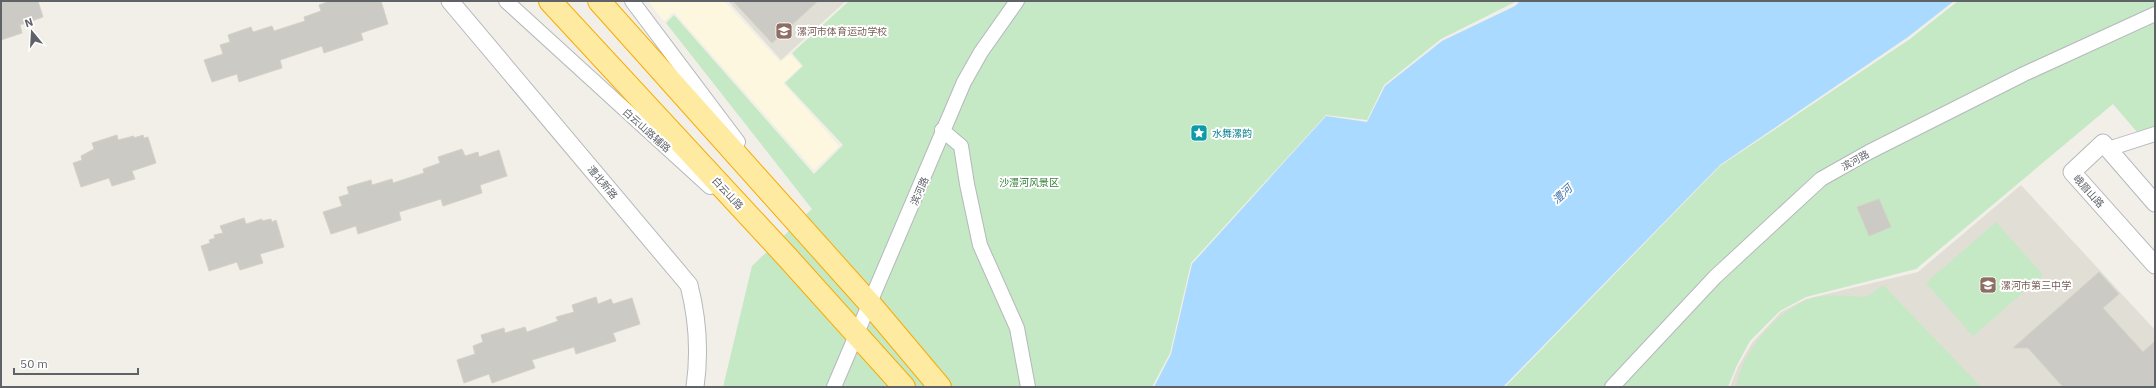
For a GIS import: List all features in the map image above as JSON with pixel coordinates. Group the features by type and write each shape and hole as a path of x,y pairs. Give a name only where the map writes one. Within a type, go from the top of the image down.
{"highway":[{"name":"白云山路","path":"550,1 788,258 904,387"},
{"path":"598,1 871,305 937,383"}],"street":[{"name":"澧北新路","path":"450,1 689,285 697,321 699,358 695,387"},
{"name":"白云山路辅路","path":"506,1 788,258"},
{"path":"632,1 804,230"},
{"name":"滨河路","path":"834,387 930,167 942,130 964,82 981,52 1017,1"},
{"name":"滨河路","path":"1612,387 1715,277 1821,179 1869,152 2017,78 2155,14"},
{"path":"942,130 961,146 967,184 980,245 1018,328 1028,387"},
{"path":"2155,134 2108,149 2155,203"},
{"name":"峨眉山路","path":"2108,149 2103,143 2072,172 2155,265"}],"shaded area":[{"path":"648,1 724,1 780,62 790,54 801,66 783,83 839,146 814,170 674,12 664,21"},
{"name":"漯河市体育运动学校","path":"728,1 846,1 781,60"},
{"name":"漯河市第三中学","path":"2021,185 2155,330 2155,387 1730,387 1738,367 1752,343 1781,312 1806,299 1918,272"}],"green space":[{"name":"沙澧河风景区","path":"849,1 1517,1 1441,39 1384,85 1367,120 1326,115 1191,263 1170,353 1152,387 723,387 752,266 812,209 666,23 674,15 814,174 843,145 785,83 803,66 792,53"},
{"path":"1958,1 2155,1 2155,127 2137,132 2113,104 1916,269 1806,297 1780,311 1750,341 1737,365 1728,387 1505,387 1720,166 1910,39"},
{"path":"1996,222 2043,275 1973,336 1926,283"},
{"path":"1883,285 1981,387 1737,387 1739,375 1744,362 1752,349 1761,336 1782,315 1812,298 1836,296 1866,297"}],"water":[{"name":"澧河","path":"1520,1 1954,1 1908,37 1720,165 1503,387 1154,387 1171,354 1192,264 1326,116 1367,122 1385,86 1442,41 1515,6"}],"building":[{"path":"1,1 38,1 43,17 20,25 22,33 1,40"},
{"path":"330,1 381,1 388,24 361,33 363,40 324,53 322,46 280,60 282,68 239,82 237,74 212,82 204,60 223,54 220,45 230,42 228,35 251,27 253,32 272,26 274,31 305,21 304,17 321,11 319,5"},
{"path":"733,1 818,1 772,43"},
{"path":"117,135 118,140 143,135 144,138 148,137 156,163 132,171 135,179 112,186 109,178 81,187 73,163 82,160 81,156 94,149 92,143"},
{"path":"462,149 465,156 478,152 479,157 499,150 507,176 480,185 482,193 443,206 441,199 399,212 401,220 358,234 356,226 331,234 323,212 342,206 339,197 349,194 347,187 371,180 372,185 392,179 393,183 424,173 423,169 440,163 438,157"},
{"path":"1879,199 1891,227 1869,236 1857,207"},
{"path":"244,218 246,224 262,219 262,221 271,219 272,222 276,220 284,247 260,254 263,263 240,270 237,262 209,271 201,246 210,243 209,240 215,238 214,235 223,233 220,226"},
{"path":"2099,272 2119,294 2103,308 2143,352 2155,341 2155,387 2063,387 2028,348 2013,348"},
{"path":"596,297 598,304 611,299 613,304 632,298 640,324 613,333 616,341 576,354 574,347 532,360 535,368 492,383 489,374 464,383 457,360 475,354 473,346 483,342 481,335 504,328 505,333 525,327 527,332 558,321 556,317 574,312 572,305"}],"place":[{"name":"漯河市体育运动学校","path":"784,31"},
{"name":"水舞漯韵","path":"1199,133"},
{"name":"漯河市第三中学","path":"1988,285"}]}
